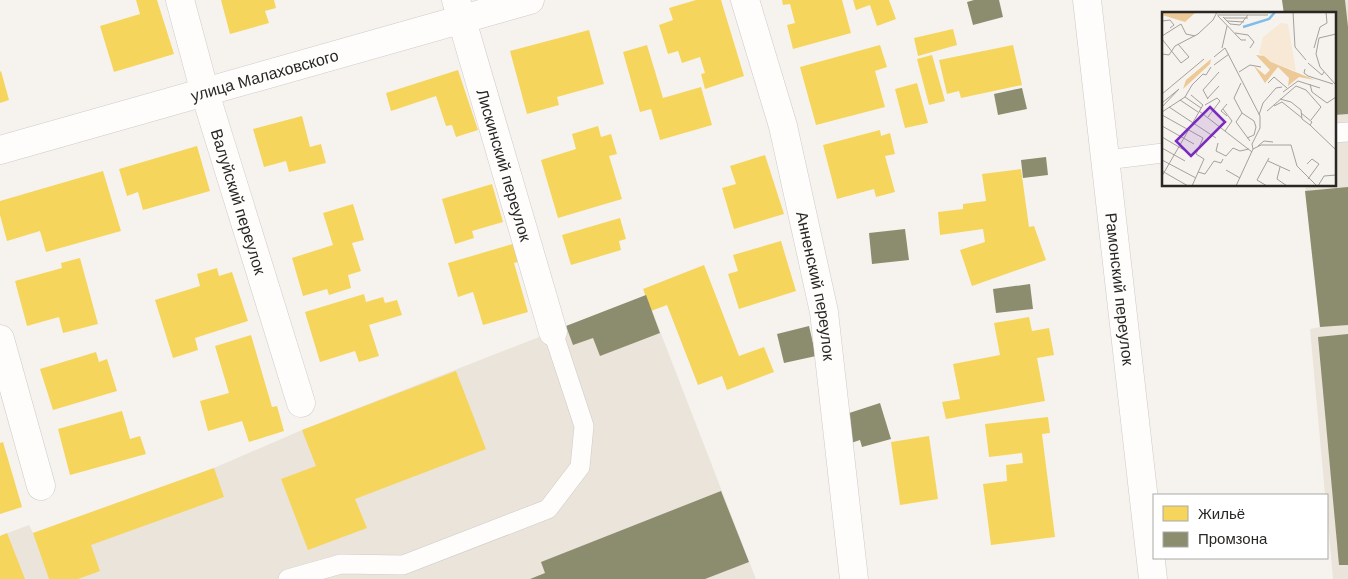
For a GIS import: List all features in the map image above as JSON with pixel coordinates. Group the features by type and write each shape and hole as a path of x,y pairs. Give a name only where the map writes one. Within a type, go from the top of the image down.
{"street":[{"name":"Валуйский переулок","path":"180,0 205,93 301,403"},
{"name":"улица Малаховского","path":"0,150 205,93 458,9 530,0"},
{"name":"Анненский переулок","path":"745,0 783,126 824,312 854,579"},
{"name":"Рамонский переулок","path":"1087,0 1153,579"},
{"name":"Лискинский переулок","path":"458,9 553,332"},
{"path":"0,340 41,486"}],"lane":[{"path":"1106,160 1162,154"},
{"path":"288,579 341,564 403,565 548,509 580,467 584,426 553,332"}],"shaded area":[{"path":"1282,0 1348,0 1348,579 1333,579 1328,523 1328,494 1325,494 1310,329 1320,327 1305,186 1336,186 1336,12 1284,12"},
{"path":"646,295 756,579 0,579 0,536 29,525 33,533 214,468 302,430"}],"building: Жильё":[{"path":"136,0 157,0 174,54 114,72 100,26 140,14"},
{"path":"221,0 274,0 276,8 265,11 269,23 230,34"},
{"path":"696,0 721,0 744,76 705,89 701,74 705,73 700,57 682,63 678,51 668,54 659,25 673,20 669,8"},
{"path":"782,0 842,0 851,33 793,49 787,25 795,23 790,4 783,5"},
{"path":"853,0 889,0 896,19 877,26 870,5 856,10"},
{"path":"953,29 957,45 918,56 914,38"},
{"path":"589,30 604,84 557,97 559,105 527,114 510,51"},
{"path":"647,45 663,98 701,87 712,125 660,140 651,109 640,112 623,52"},
{"path":"880,45 887,67 875,71 885,107 816,125 800,67"},
{"path":"1013,45 1022,85 961,98 959,91 947,94 939,60"},
{"path":"932,55 945,101 929,105 917,59"},
{"path":"458,70 478,130 456,137 452,125 446,126 436,96 391,111 386,93"},
{"path":"0,72 9,100 0,103"},
{"path":"917,83 928,123 905,128 895,89"},
{"path":"302,116 310,147 321,144 326,163 289,172 286,161 264,167 253,129"},
{"path":"598,126 601,137 611,134 617,154 609,156 622,199 558,218 541,160 576,149 572,134"},
{"path":"880,130 881,136 890,133 895,154 885,156 895,192 876,197 874,189 837,199 823,145"},
{"path":"197,146 210,191 143,210 138,192 127,196 119,169"},
{"path":"765,155 784,214 734,229 722,188 736,184 730,166"},
{"path":"1021,169 1029,227 1034,226 1046,260 972,286 960,250 985,242 983,229 940,235 938,212 963,209 963,204 986,201 982,174"},
{"path":"103,171 121,231 46,252 40,231 7,241 0,215 0,201"},
{"path":"492,184 503,222 472,231 474,238 455,244 442,199"},
{"path":"353,204 364,240 352,243 361,271 348,275 351,288 329,295 327,289 303,296 292,258 333,245 323,213"},
{"path":"620,218 626,239 619,241 621,250 571,265 562,235"},
{"path":"781,241 796,291 739,309 728,274 738,271 733,255"},
{"path":"516,243 522,261 514,263 528,312 483,325 473,292 458,297 448,263"},
{"path":"80,258 98,324 63,333 59,317 27,326 15,281 62,268 61,263"},
{"path":"704,265 739,356 764,347 774,372 727,390 722,376 698,385 667,305 651,311 643,289"},
{"path":"217,268 219,276 232,272 248,321 195,338 198,350 173,358 155,300 200,286 197,274"},
{"path":"364,294 366,302 383,297 385,303 397,300 402,315 369,325 379,356 359,362 355,351 320,362 305,312"},
{"path":"1029,317 1032,331 1049,328 1054,355 1037,358 1045,401 946,419 942,402 960,399 953,364 1000,355 994,323"},
{"path":"251,335 272,407 277,406 284,431 249,442 242,421 208,431 200,401 229,393 215,346"},
{"path":"96,352 99,362 107,359 117,391 53,410 40,369"},
{"path":"456,371 486,449 355,499 367,528 308,550 281,479 316,466 302,430"},
{"path":"122,411 130,439 140,436 146,454 70,475 58,429"},
{"path":"1048,417 1050,433 1042,434 1055,537 991,545 983,484 1007,481 1006,465 1023,463 1022,453 989,457 985,424"},
{"path":"929,436 938,499 900,505 891,442"},
{"path":"3,442 22,507 0,514 0,443"},
{"path":"214,468 224,497 91,545 100,571 78,579 49,579 33,533"},
{"path":"7,533 25,579 0,579 0,536"}],"building: Промзона":[{"path":"974,0 999,0 1003,17 973,25 967,2"},
{"path":"1282,0 1345,0 1348,27 1348,114 1336,115 1336,12 1284,12"},
{"path":"1022,88 1027,109 998,115 994,94"},
{"path":"1046,157 1048,175 1023,178 1021,160"},
{"path":"1348,187 1348,325 1320,327 1305,191"},
{"path":"905,229 909,260 872,264 869,233"},
{"path":"1030,284 1033,309 996,313 993,289"},
{"path":"646,295 660,333 600,356 593,338 573,345 566,326"},
{"path":"809,326 816,356 784,363 777,334"},
{"path":"1348,334 1348,565 1339,565 1318,337"},
{"path":"880,403 891,439 862,447 860,440 848,444 840,416"},
{"path":"721,491 749,562 705,579 530,579 545,573 541,562"}]}
